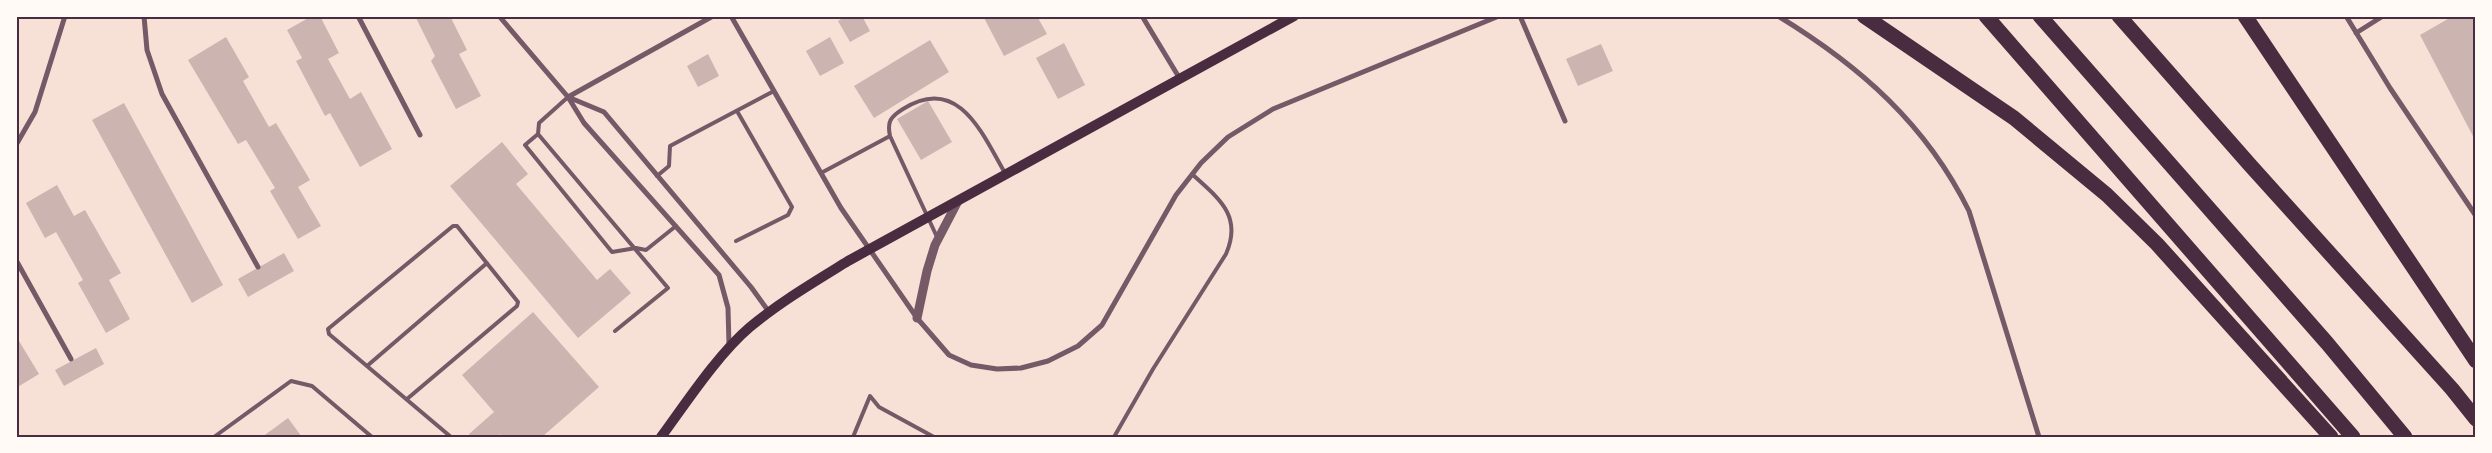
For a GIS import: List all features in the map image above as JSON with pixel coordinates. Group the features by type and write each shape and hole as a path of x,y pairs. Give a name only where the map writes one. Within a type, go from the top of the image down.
{"highway":[{"path":"1864,16 2014,118 2107,195 2157,244 2331,437"},
{"path":"1986,16 2353,437"},
{"path":"2040,16 2327,343 2405,437"},
{"path":"2119,16 2250,165 2452,389 2476,419"},
{"path":"2245,16 2476,361"}],"main road":[{"path":"661,437 729,348 769,312 811,284 928,217 1294,16"}],"street":[{"path":"16,144 35,112 64,16"},
{"path":"144,16 146,50 162,94 258,267"},
{"path":"358,16 420,135"},
{"path":"499,16 568,97 584,123 719,275 728,308 729,348"},
{"path":"568,97 713,16"},
{"path":"731,16 821,172 869,250 917,318 949,355 971,365 997,369 1021,368 1048,361 1078,346 1102,325 1166,211 1192,174 1228,137 1273,109 1499,16"},
{"path":"1142,16 1180,80"},
{"path":"1520,16 1565,121"},
{"path":"1778,16 1802,31 1893,103 1915,126 1955,182 1969,211 2040,437"},
{"path":"2346,16 2476,216"},
{"path":"2356,33 2383,16"},
{"path":"568,97 604,112 751,287 769,312"},
{"path":"917,318 927,271 938,239 958,201"},
{"path":"16,260 71,359"}],"lane":[{"path":"657,176 669,166 670,146 774,91"},
{"path":"568,97 539,123 538,134 525,145 612,252 636,248 646,250 676,226"},
{"path":"938,239 890,136 888,125 892,116 916,101 928,98 950,102 970,116 1006,175"},
{"path":"736,241 788,215 792,208 737,111"},
{"path":"538,134 668,288 615,331"},
{"path":"821,172 890,136"},
{"path":"1114,437 1153,369 1231,243 1231,217 1222,201 1192,174"},
{"path":"407,399 517,306 518,302 457,226 453,226 328,329 329,334 452,437"},
{"path":"367,366 487,263"},
{"path":"214,437 291,381 312,386 372,437"},
{"path":"854,437 870,396 879,407 907,424 934,437"}],"building":[{"path":"312,16 320,16 339,53 328,59 350,99 361,92 392,149 360,167 330,113 325,116 296,61 302,58 287,30"},
{"path":"415,16 450,16 467,50 459,54 481,96 456,109 431,61 435,56"},
{"path":"846,16 862,16 870,31 850,42 838,21"},
{"path":"983,16 1037,16 1047,34 1004,56"},
{"path":"2453,16 2476,16 2476,142 2420,35"},
{"path":"226,37 249,77 243,81 269,127 276,123 310,180 298,187 321,226 298,239 270,191 275,188 246,140 238,144 188,60"},
{"path":"830,37 844,63 820,76 806,51"},
{"path":"930,40 949,72 874,118 854,86"},
{"path":"1064,43 1085,85 1058,99 1036,58"},
{"path":"1601,44 1613,71 1578,86 1566,59"},
{"path":"708,54 719,76 698,87 687,66"},
{"path":"928,101 952,142 921,160 897,119"},
{"path":"124,103 223,285 192,303 92,120"},
{"path":"502,142 528,174 516,184 597,280 610,269 631,293 578,338 450,186"},
{"path":"57,185 74,216 85,210 121,273 109,280 130,319 106,333 78,283 83,280 56,232 45,238 26,203"},
{"path":"284,253 294,271 248,297 238,279"},
{"path":"533,312 599,387 542,437 502,437 500,434 498,437 471,437 469,434 494,412 462,375"},
{"path":"16,336 39,374 16,388"},
{"path":"96,348 104,364 64,386 55,370"},
{"path":"288,418 302,437 262,437"}]}
